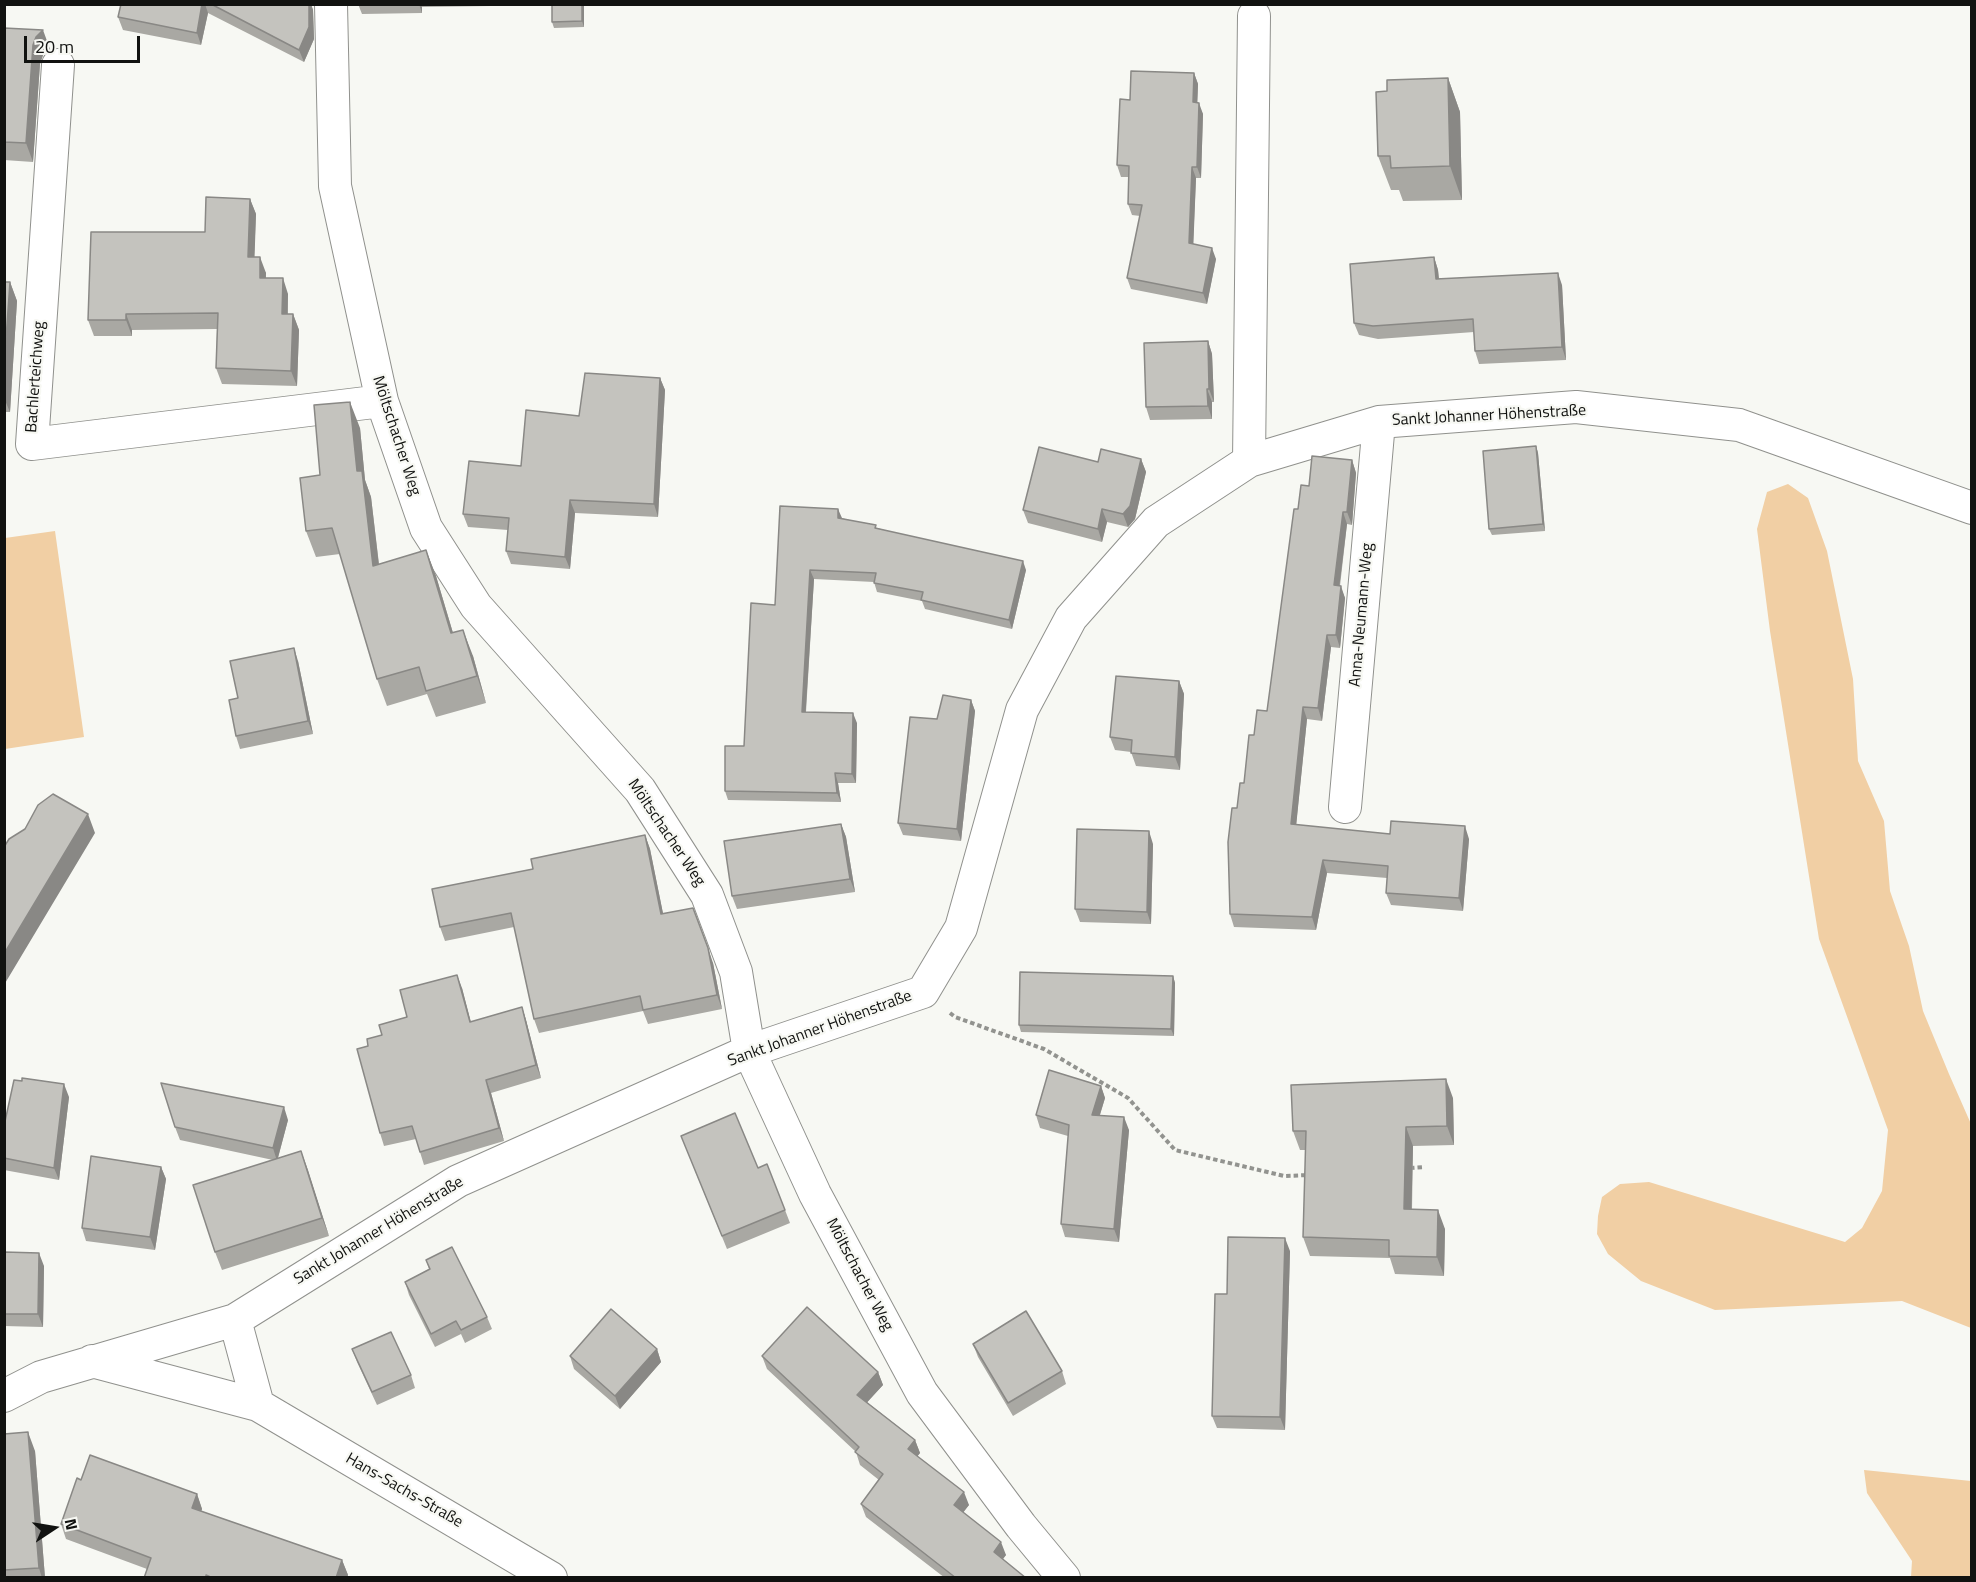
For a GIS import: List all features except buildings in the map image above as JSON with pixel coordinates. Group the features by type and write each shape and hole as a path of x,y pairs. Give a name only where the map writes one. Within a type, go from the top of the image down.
{"street":[{"name":"Möltschacher Weg","path":"331,4 335,186 382,401 426,528 476,606 640,790 707,895 735,972 749,1051 815,1194 922,1393 1021,1526 1064,1578"},
{"path":"1250,461 1254,16"},
{"name":"Bachlerteichweg","path":"58,65 32,444 382,401"},
{"name":"Sankt Johanner Höhenstraße","path":"4,1396 41,1377 235,1320 458,1181 749,1051 923,992 961,928 1022,710 1071,618 1156,522 1250,461 1379,422 1576,407 1738,425 1971,508"},
{"name":"Anna-Neumann-Weg","path":"1344,807 1379,422"},
{"path":"235,1320 258,1405"},
{"name":"Hans-Sachs-Straße","path":"91,1361 258,1405 551,1578"}],"path":[{"path":"923,992 955,1017 1044,1049 1128,1098 1175,1150 1284,1176 1319,1174"},
{"path":"1401,1168 1425,1167"}],"shaded area":[{"path":"1788,484 1808,498 1827,551 1853,679 1858,761 1884,821 1890,891 1909,946 1923,1011 1971,1124 1971,1328 1902,1301 1715,1310 1641,1281 1608,1254 1597,1234 1602,1197 1620,1184 1649,1182 1845,1242 1862,1228 1882,1191 1888,1130 1819,939 1770,631 1757,529 1767,492"},
{"path":"55,531 84,737 5,749 5,538"},
{"path":"1864,1470 1971,1481 1971,1577 1911,1577 1912,1561 1867,1493"}]}
